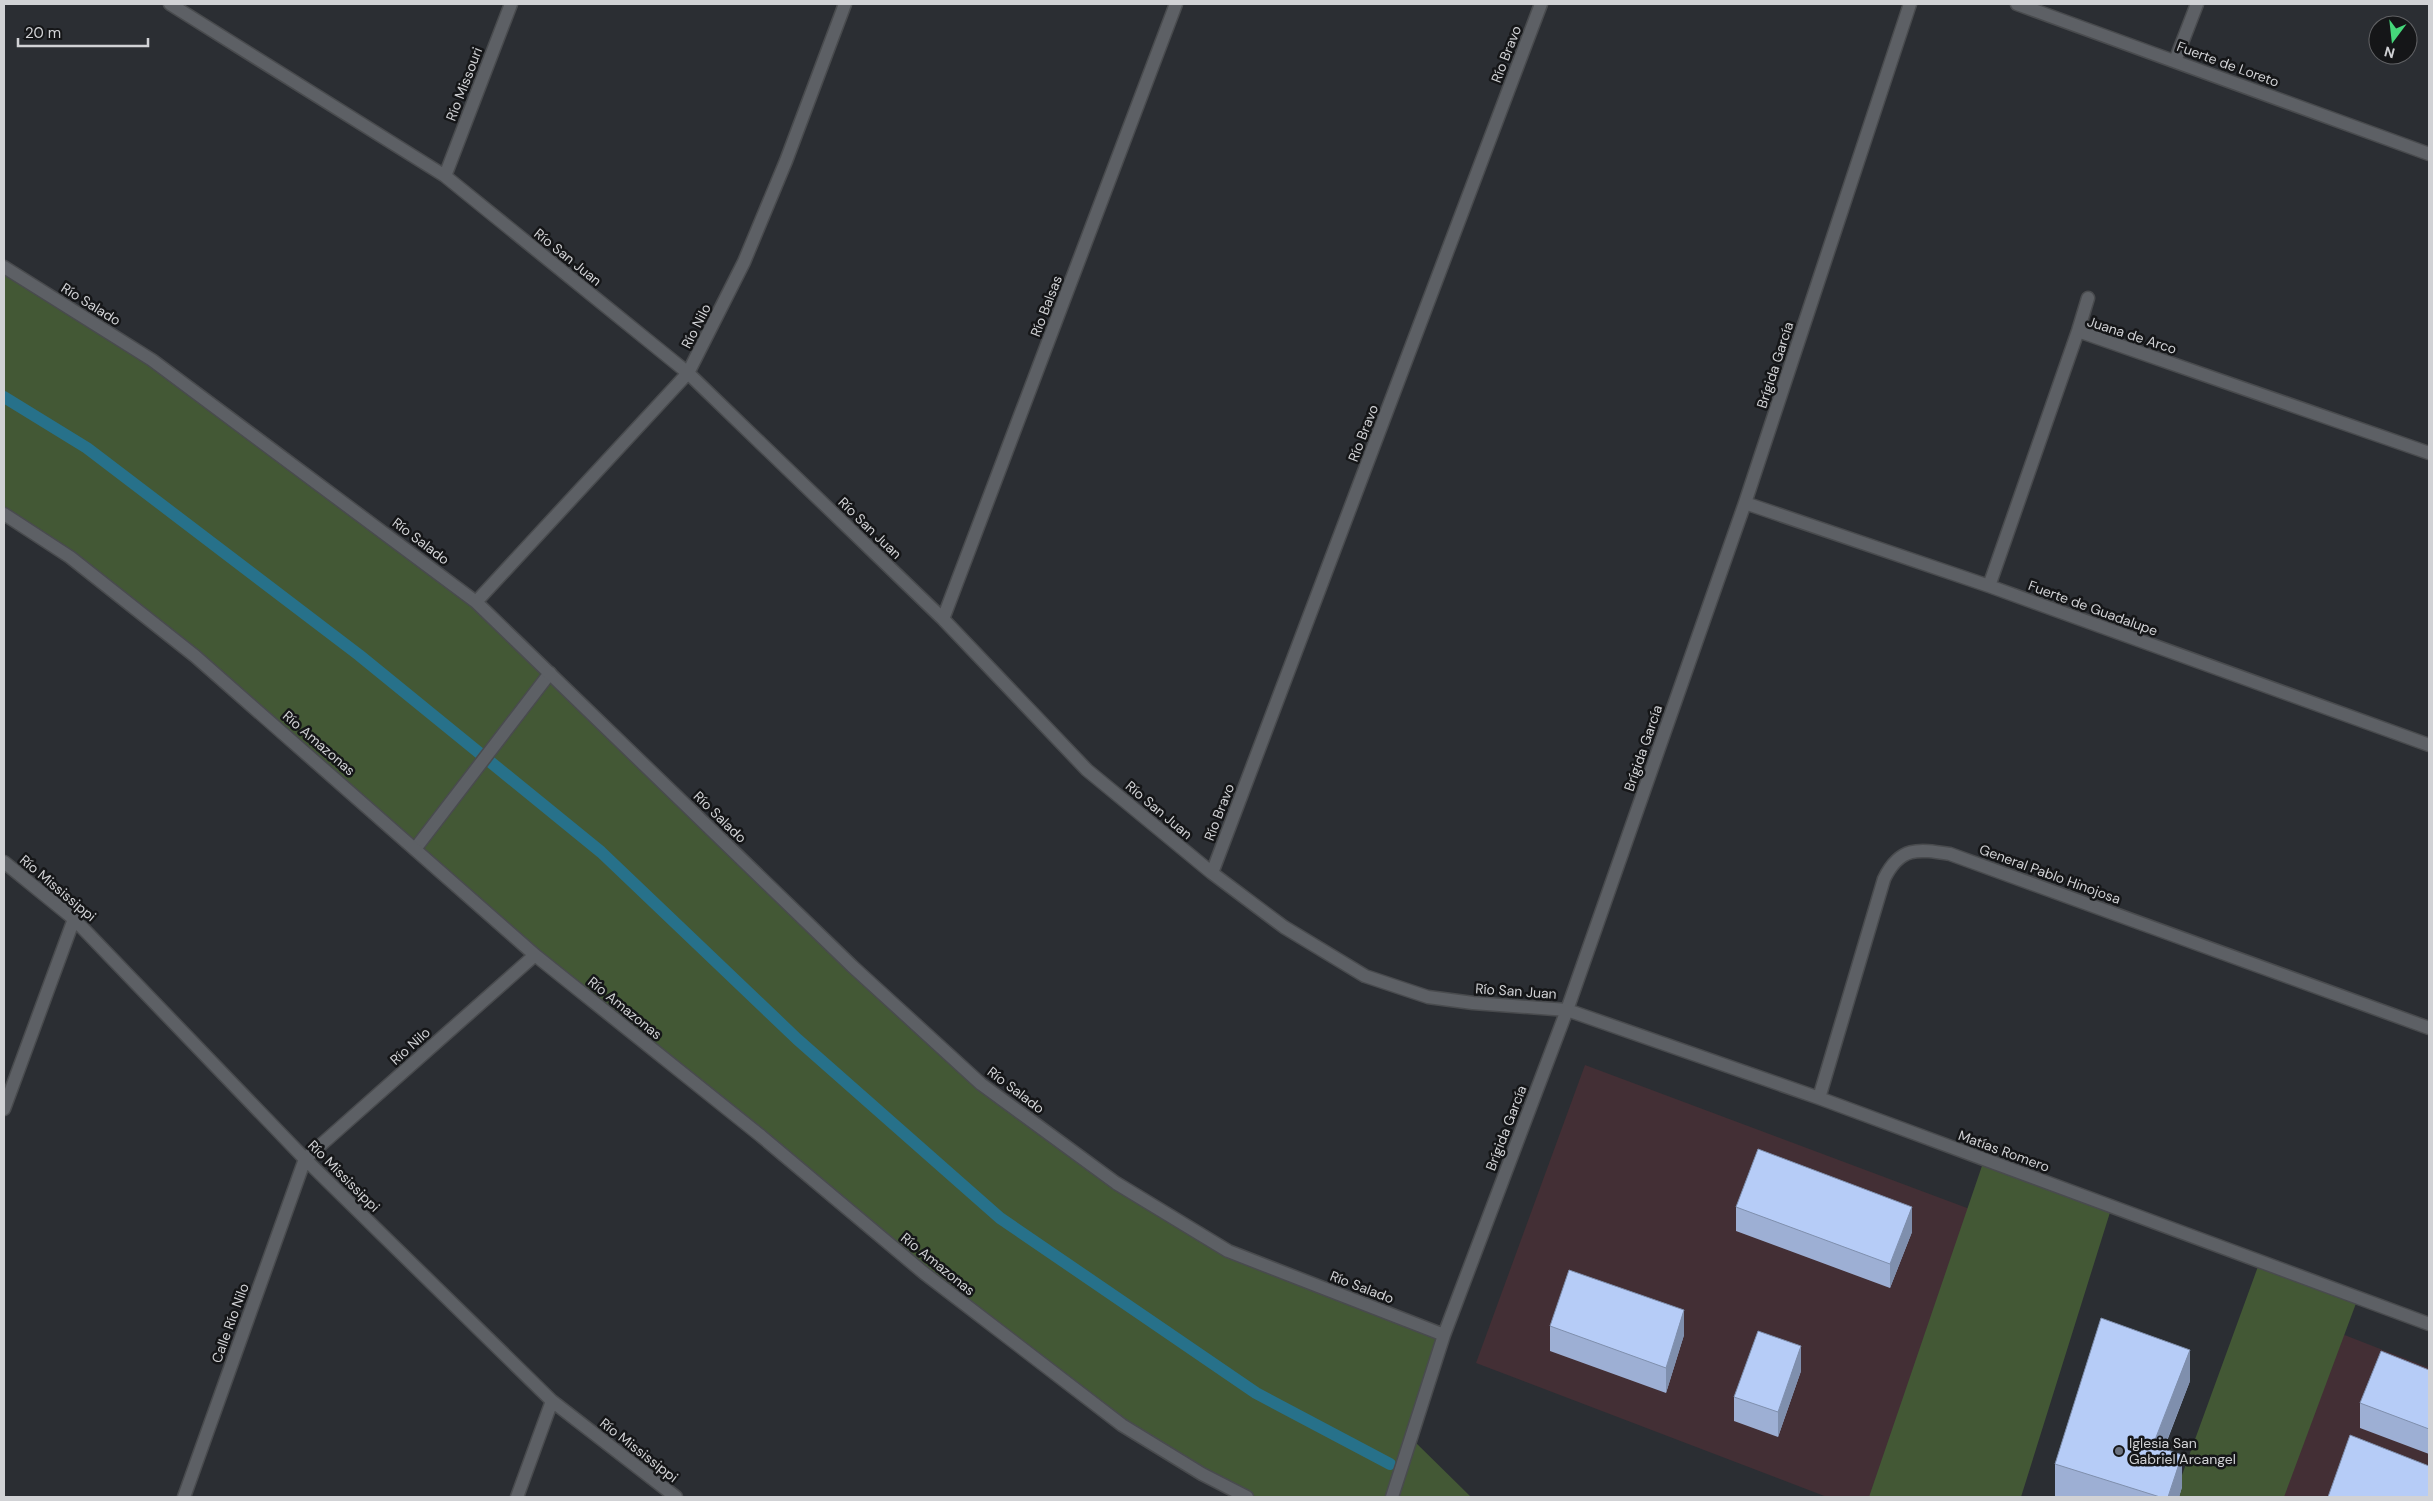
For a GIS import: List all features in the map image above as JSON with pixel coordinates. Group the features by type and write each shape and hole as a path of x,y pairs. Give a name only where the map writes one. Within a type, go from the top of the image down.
{"street":[{"name":"Río San Juan","path":"170,4 187,8 445,176 688,374 943,619 1087,770 1212,873 1284,926 1365,976 1428,997 1473,1003 1567,1010"},
{"name":"Río Missouri","path":"445,176 511,4"},
{"name":"Río Nilo","path":"476,602 688,374 744,262 786,161 845,4"},
{"name":"Río Balsas","path":"943,619 1176,4"},
{"name":"Río Bravo","path":"1212,873 1541,4"},
{"name":"Brígida García","path":"1392,1497 1444,1335 1567,1010 1745,503 1910,4"},
{"name":"Fuerte de Loreto","path":"2017,4 2429,154"},
{"path":"2176,61 2197,4"},
{"name":"Río Salado","path":"4,267 152,360 476,602 852,966 981,1084 1116,1183 1228,1251 1444,1335"},
{"path":"2078,331 2088,298"},
{"name":"Juana de Arco","path":"1989,586 2078,331 2429,454"},
{"name":"Fuerte de Guadalupe","path":"1745,503 1989,586 2429,745"},
{"name":"Río Amazonas","path":"4,514 70,558 195,656 535,955 761,1136 924,1274 1122,1426 1202,1474 1247,1497"},
{"path":"415,849 550,672"},
{"name":"General Pablo Hinojosa","path":"1819,1098 1884,879 1890,867 1900,856 1909,852 1928,851 1950,854 2429,1028"},
{"name":"Río Mississippi","path":"4,862 74,919 305,1159 552,1401 676,1497"},
{"path":"4,1109 74,919"},
{"name":"Río Nilo","path":"305,1159 535,955"},
{"name":"Matías Romero","path":"1567,1010 1819,1098 2429,1324"},
{"name":"Calle Río Nilo","path":"184,1497 305,1159"},
{"path":"517,1497 552,1401"}],"shaded area":[{"path":"1585,1065 1975,1211 1873,1497 1827,1497 1476,1363"},
{"path":"2342,1334 2429,1368 2429,1497 2282,1497"}],"green space":[{"path":"4,267 152,360 476,602 981,1084 1116,1183 1228,1251 1444,1335 1411,1438 1471,1497 1247,1497 1122,1425 535,955 70,557 4,514"},
{"path":"1984,1160 2112,1206 2021,1497 1869,1497"},
{"path":"2260,1261 2358,1298 2284,1497 2174,1497"}],"building":[{"path":"1758,1149 1912,1207 1890,1264 1736,1207"},
{"path":"1569,1270 1684,1310 1666,1368 1550,1326"},
{"path":"2101,1318 2190,1350 2153,1445 2182,1455 2168,1497 2160,1497 2055,1464"},
{"path":"1758,1331 1801,1346 1778,1412 1734,1397"},
{"path":"2381,1351 2429,1370 2429,1429 2360,1403"},
{"path":"2350,1435 2429,1466 2429,1497 2328,1497"}],"waterway":[{"path":"4,397 87,448 359,655 601,852 797,1039 1000,1218 1256,1393 1390,1464"}],"place":[{"name":"Iglesia San Gabriel Arcangel","path":"2119,1451"}]}
